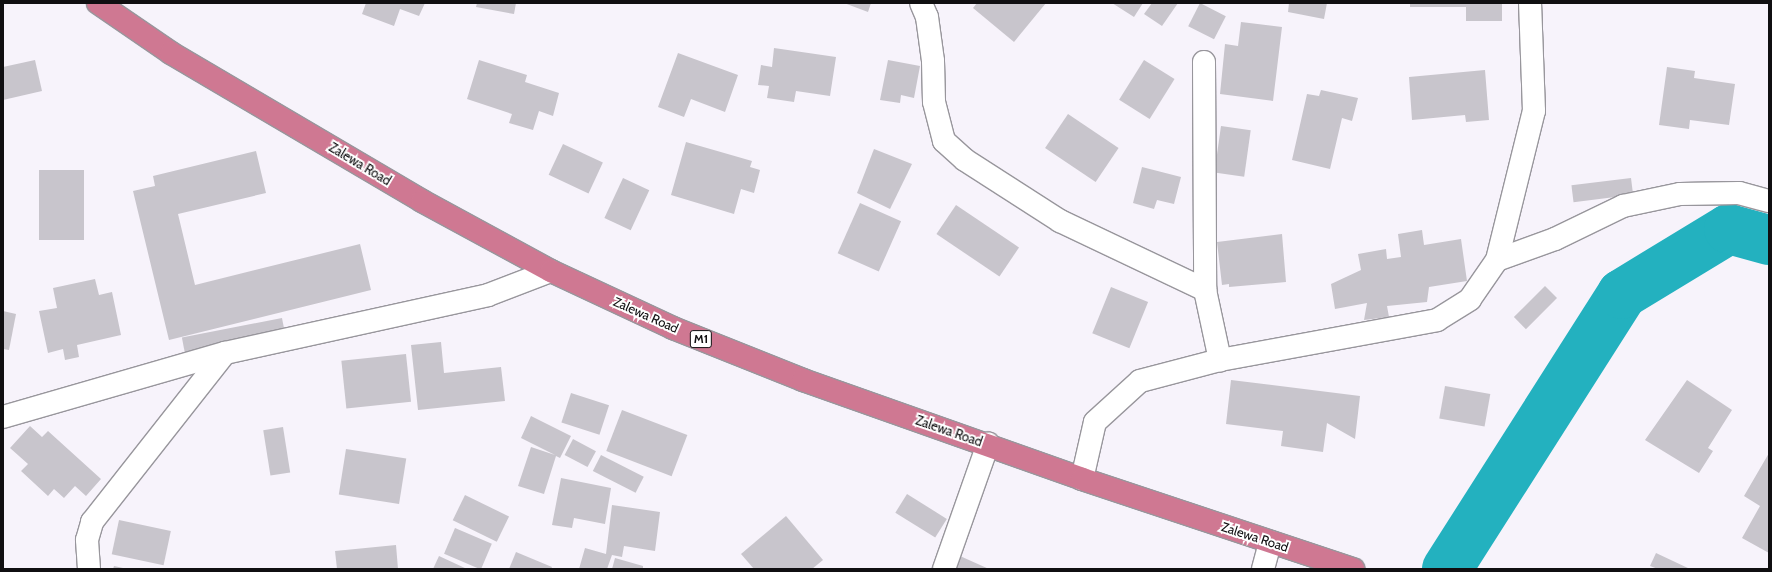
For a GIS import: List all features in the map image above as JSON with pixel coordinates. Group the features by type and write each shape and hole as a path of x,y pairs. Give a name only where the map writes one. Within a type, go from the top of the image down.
{"highway":[{"name":"Zalewa Road","path":"98,3 171,53 422,200 551,271 673,328 803,380 988,444 1082,479 1353,569"}],"street":[{"path":"921,3 927,16 933,61 934,102 944,141 965,160 1060,221 1205,290"},
{"path":"1082,479 1096,422 1140,381 1220,360 1437,320 1470,299 1497,260 1534,111 1530,3"},
{"path":"1204,62 1205,290 1220,360"},
{"path":"1497,260 1555,238 1623,206 1680,194 1738,193 1769,201"},
{"path":"3,417 225,353 488,295 551,271"},
{"path":"89,569 87,540 92,522 225,353"},
{"path":"944,569 988,444"},
{"path":"1263,569 1270,542"}],"building":[{"path":"366,3 425,3 419,16 400,9 394,26 362,14"},
{"path":"477,3 516,3 514,14 476,7"},
{"path":"844,3 871,3 868,12"},
{"path":"977,3 1046,3 1014,42 973,8"},
{"path":"1112,3 1143,3 1134,17"},
{"path":"1152,3 1178,3 1162,26 1144,14"},
{"path":"1200,3 1226,16 1214,39 1188,26"},
{"path":"1289,3 1327,3 1324,19 1288,12"},
{"path":"1410,3 1502,3 1502,21 1466,21 1466,7 1410,7"},
{"path":"1241,22 1282,27 1273,101 1220,94 1225,44 1238,46"},
{"path":"774,48 836,57 830,96 796,91 794,102 767,98 769,86 758,85 761,65 772,67"},
{"path":"678,53 738,75 725,112 691,99 684,117 658,107"},
{"path":"35,60 42,91 3,100 3,67"},
{"path":"479,60 527,75 525,82 559,93 553,116 539,111 533,130 509,123 512,114 467,99"},
{"path":"888,60 920,66 914,98 901,95 900,103 880,100"},
{"path":"1144,60 1175,79 1150,119 1119,100"},
{"path":"1667,67 1695,71 1694,78 1735,84 1729,125 1690,120 1689,129 1659,125"},
{"path":"1485,70 1489,120 1466,122 1465,115 1412,120 1409,77"},
{"path":"1321,90 1358,98 1352,121 1342,118 1330,169 1292,160 1307,94 1319,96"},
{"path":"1068,114 1119,148 1096,182 1045,148"},
{"path":"1221,126 1251,130 1244,177 1214,173"},
{"path":"686,142 752,161 750,167 760,170 754,193 741,189 734,214 671,195"},
{"path":"563,144 603,163 589,193 549,175"},
{"path":"874,149 912,164 890,209 857,193"},
{"path":"256,151 266,193 178,214 195,285 360,244 371,290 169,340 133,191 155,186 153,176"},
{"path":"1142,167 1181,177 1174,204 1157,200 1154,209 1133,203"},
{"path":"39,170 84,170 84,240 39,240"},
{"path":"623,178 649,190 631,230 604,218"},
{"path":"1631,178 1633,195 1574,202 1571,185"},
{"path":"860,203 901,221 879,272 838,253"},
{"path":"956,205 1019,247 999,277 936,234"},
{"path":"1422,230 1424,245 1461,239 1467,281 1429,287 1427,302 1387,306 1389,317 1364,320 1367,303 1335,309 1331,284 1361,270 1358,254 1386,249 1387,259 1401,257 1398,234"},
{"path":"1282,234 1286,282 1229,287 1229,284 1222,285 1217,242"},
{"path":"95,279 99,295 112,292 121,335 77,345 79,357 65,360 63,349 48,353 39,311 57,308 53,288"},
{"path":"1545,286 1557,298 1526,329 1514,317"},
{"path":"1111,287 1148,302 1129,348 1092,333"},
{"path":"3,311 16,314 9,350 3,349"},
{"path":"282,318 285,334 185,353 182,337"},
{"path":"441,342 444,373 501,367 505,401 418,410 411,345"},
{"path":"406,354 411,402 346,409 341,361"},
{"path":"1231,380 1360,396 1355,439 1327,423 1323,452 1281,446 1283,431 1226,424"},
{"path":"1687,380 1732,410 1708,448 1713,451 1699,473 1645,440"},
{"path":"1445,386 1490,394 1485,426 1439,418"},
{"path":"571,393 609,405 599,435 561,422"},
{"path":"622,410 687,435 672,476 606,451"},
{"path":"531,416 571,436 560,458 556,456 544,494 518,486 531,447 555,455 521,438"},
{"path":"30,426 42,437 48,431 101,479 86,496 75,486 64,498 54,489 48,496 21,471 28,464 10,448"},
{"path":"283,427 290,472 270,476 263,430"},
{"path":"573,439 596,451 588,467 565,455"},
{"path":"346,449 406,459 399,504 339,494"},
{"path":"1769,453 1769,553 1742,538 1760,506 1744,496"},
{"path":"601,455 644,477 636,493 593,471"},
{"path":"561,478 611,488 605,524 574,518 572,528 552,525"},
{"path":"907,494 947,519 935,538 895,513"},
{"path":"465,495 509,516 497,542 453,520"},
{"path":"612,505 660,512 655,551 624,546 622,557 612,555 607,569 579,569 585,548 606,554"},
{"path":"786,516 823,560 812,569 754,569 741,554"},
{"path":"119,520 171,531 164,565 112,554"},
{"path":"455,528 492,544 481,569 444,554"},
{"path":"396,545 398,569 337,569 335,551"},
{"path":"516,552 552,567 551,569 509,569"},
{"path":"1656,553 1690,569 1658,569 1650,566"},
{"path":"439,556 467,569 433,569"},
{"path":"960,556 989,569 954,569"},
{"path":"615,558 643,566 643,569 612,569"},
{"path":"114,566 123,568 123,569 113,569"}],"waterway":[{"path":"1447,569 1622,294 1729,229 1769,240"}]}
